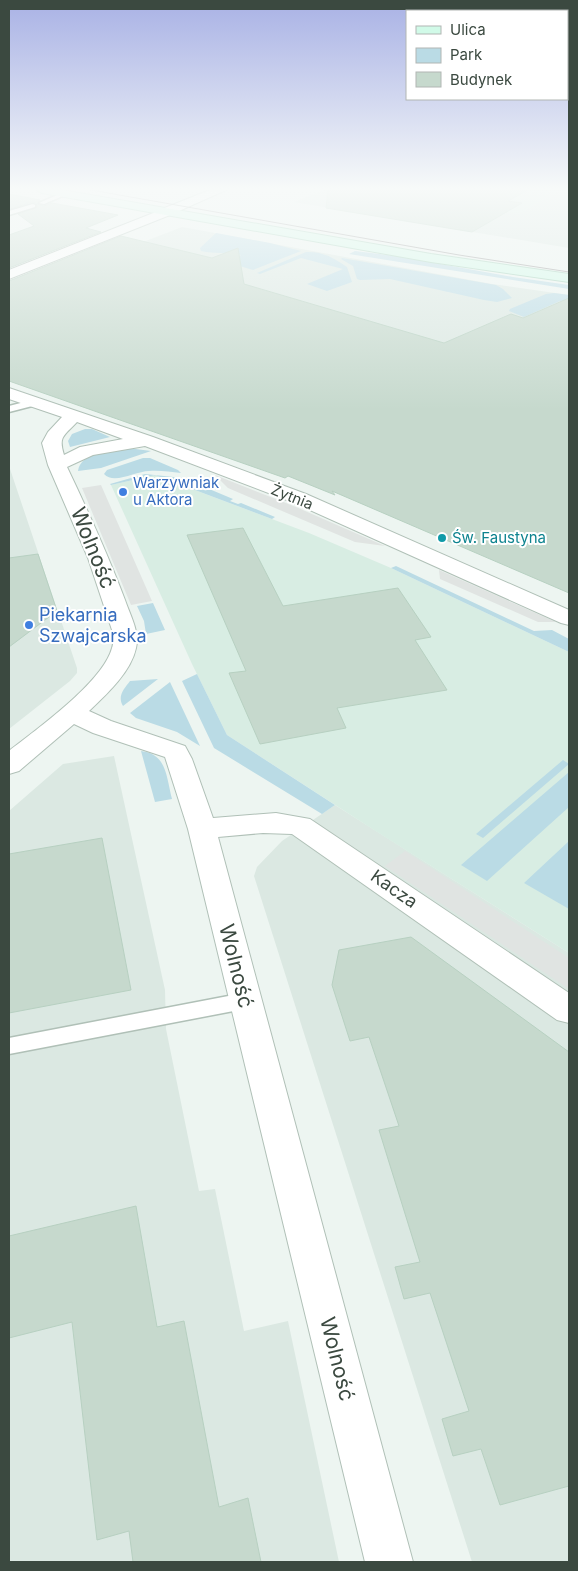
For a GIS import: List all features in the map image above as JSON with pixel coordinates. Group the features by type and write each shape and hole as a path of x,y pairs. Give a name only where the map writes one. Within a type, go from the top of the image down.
{"main road":[{"path":"468,263 569,278"}],"street":[{"path":"9,275 38,263"},
{"name":"Żytnia","path":"9,393 147,441 299,498 569,618"},
{"name":"Wolność","path":"73,416 54,436 51,443 57,465 99,558 125,632 123,651 113,671 72,713 102,727 176,752 202,829 244,1001 389,1562"},
{"path":"57,465 87,451 147,441"},
{"path":"9,765 72,713"},
{"name":"Kacza","path":"202,829 263,823 285,823 300,826 569,1010"}],"lane":[{"path":"9,409 36,402"},
{"path":"9,1046 244,1001"}],"shaded area":[{"path":"100,263 379,263 492,284 569,295 569,432 464,397"},
{"path":"9,466 77,668 77,673 70,681 9,729"},
{"path":"155,475 309,533 391,568 569,652 569,953 227,735 192,664 111,485"},
{"path":"215,475 296,507 385,546 355,542 228,488"},
{"path":"101,485 152,601 131,605 82,488"},
{"path":"439,570 556,622 538,622 440,579"},
{"path":"114,756 165,990 166,1029 199,1191 215,1189 244,1331 288,1321 339,1562 9,1562 9,811 63,764"},
{"path":"335,805 569,953 569,1562 472,1562 254,876 257,867 282,841"},
{"path":"405,851 569,958 569,989 385,866"}],"green space":[{"path":"233,263 270,263 253,270"},
{"path":"280,263 287,263 260,274 257,273"},
{"path":"321,263 341,263 347,267 352,282 327,291 307,284 343,269"},
{"path":"348,263 372,263 496,285 512,298 497,302 390,279 360,280 357,279 353,266"},
{"path":"408,263 437,263 569,285 569,289"},
{"path":"546,294 569,295 569,304 560,301 524,317 509,311"},
{"path":"85,429 92,429 110,437 70,447 68,441 72,434"},
{"path":"128,448 151,451 101,468 78,471 80,464 91,456 106,451"},
{"path":"143,458 150,458 181,473 149,471 119,478 108,477 104,474 107,470"},
{"path":"145,474 155,475 110,484"},
{"path":"155,475 183,478 233,499 230,501 238,504 241,503 275,517 272,519"},
{"path":"396,566 534,631 552,630 569,639 569,652 391,568"},
{"path":"153,603 165,630 146,634 144,621 137,606"},
{"path":"197,674 227,735 335,805 322,814 214,748 182,681"},
{"path":"158,679 123,706 121,696 130,681"},
{"path":"170,682 200,746 177,732 136,718 130,713"},
{"path":"141,751 150,753 161,761 172,799 155,802"},
{"path":"563,760 569,764 483,838 476,834"},
{"path":"569,772 569,807 487,881 461,865"},
{"path":"569,841 569,909 524,883"}],"building":[{"path":"9,263 21,263 9,268"},
{"path":"53,263 241,263 244,284 444,343 511,314 523,318 569,298 569,593 332,491 335,495 288,476 285,478 9,381 9,281"},
{"path":"243,528 283,606 398,588 431,637 415,640 447,690 337,708 346,728 260,744 229,673 246,671 187,535"},
{"path":"38,554 57,611 9,647 9,558"},
{"path":"102,838 131,990 9,1013 9,854"},
{"path":"411,937 569,1052 569,1486 500,1505 481,1449 453,1456 442,1419 469,1411 430,1293 404,1299 395,1267 420,1262 379,1130 399,1126 369,1037 350,1041 332,985 339,950"},
{"path":"136,1206 157,1327 184,1321 219,1507 248,1498 261,1562 133,1562 129,1531 97,1540 72,1322 9,1338 9,1236"}],"tram line":[{"path":"513,263 569,272"}],"place":[{"name":"Warzywniak u Aktora","path":"123,492"},
{"name":"Św. Faustyna","path":"442,538"},
{"name":"Piekarnia Szwajcarska","path":"29,625"}]}
